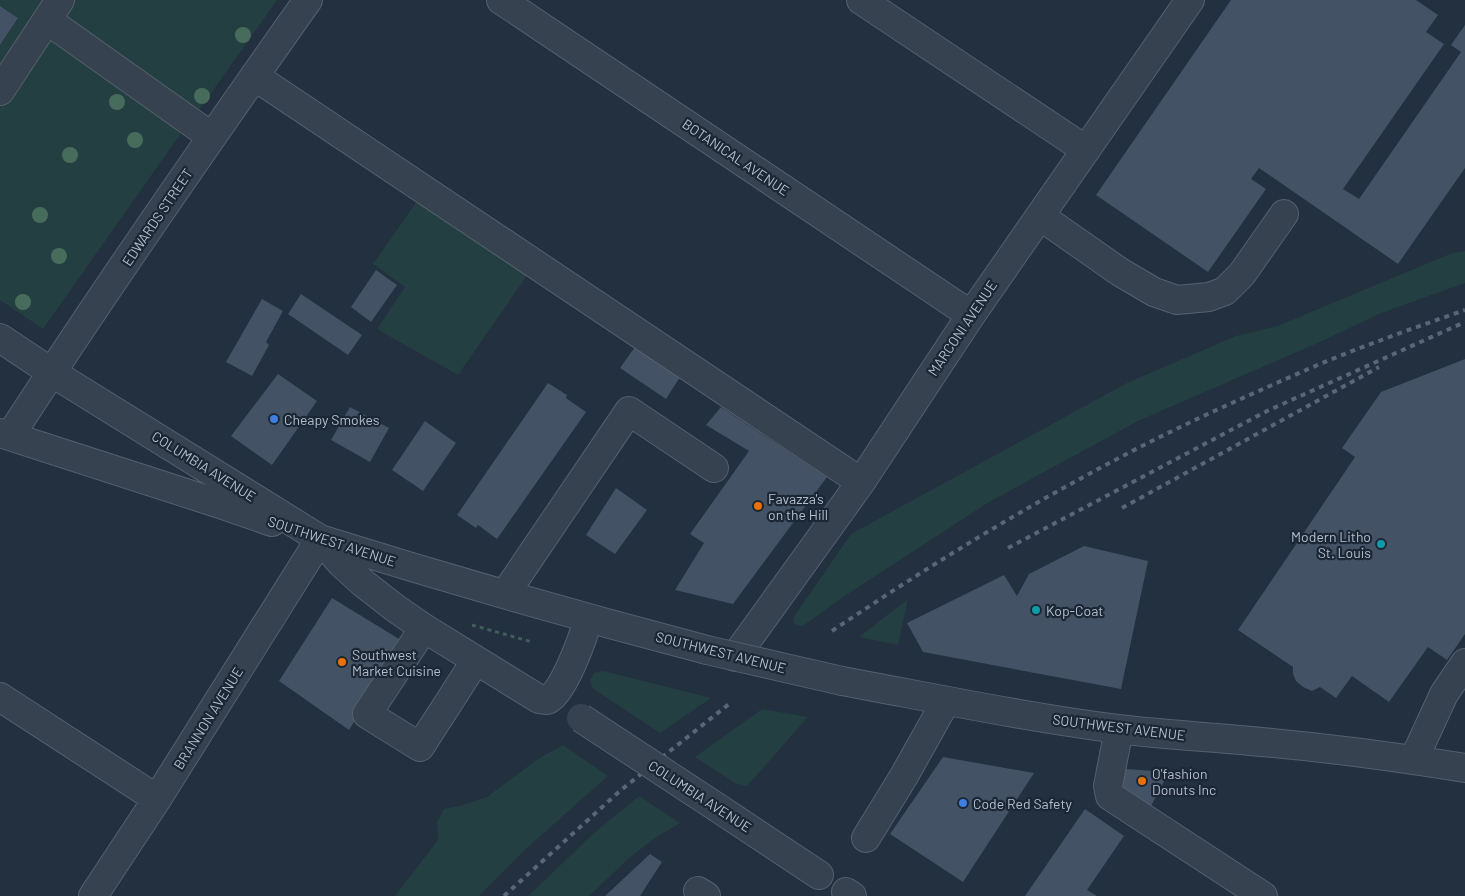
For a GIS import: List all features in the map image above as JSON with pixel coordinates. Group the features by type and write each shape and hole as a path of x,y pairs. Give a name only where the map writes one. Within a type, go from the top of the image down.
{"street":[{"name":"EDWARDS STREET","path":"5,434 51,372 308,0"},
{"name":"BOTANICAL AVENUE","path":"501,0 971,315"},
{"path":"861,0 1086,150"},
{"name":"MARCONI AVENUE","path":"735,657 861,482 971,315 1190,0"},
{"path":"0,91 54,10 212,137"},
{"path":"254,76 861,482"},
{"path":"1040,216 1120,272 1154,292 1176,300 1209,297 1225,291 1242,274 1284,214"},
{"name":"COLUMBIA AVENUE","path":"0,338 51,372 320,539 342,564 395,608 538,699 547,700 554,695 569,670 582,641 588,619"},
{"path":"505,594 629,411 714,468"},
{"name":"SOUTHWEST AVENUE","path":"5,434 220,504 320,539 588,619 735,657 842,681 946,701 1120,729 1414,759 1463,762"},
{"name":"BRANNON AVENUE","path":"93,896 157,799 320,539"},
{"path":"424,628 367,714 420,748 476,660"},
{"path":"1414,759 1444,694 1465,663"},
{"path":"0,697 157,799"},
{"path":"866,838 904,776 946,701"},
{"name":"COLUMBIA AVENUE","path":"581,718 819,875"},
{"path":"1120,729 1108,786 1110,796 1263,896"}],"path":[{"path":"469,624 532,642"}],"green space":[{"path":"0,0 277,0 43,329 0,300 0,45 18,18 0,6"},
{"path":"420,197 530,271 458,375 377,329 405,287 373,264"},
{"path":"1465,251 1465,283 1381,313 1320,342 1138,421 989,502 843,597 803,626 794,624 793,618 851,534 1127,383 1236,336 1278,326 1452,253"},
{"path":"908,599 898,645 859,637"},
{"path":"603,671 711,698 660,733 592,688 590,681 594,673"},
{"path":"762,709 808,717 747,786 735,783 695,757"},
{"path":"563,745 608,776 528,847 479,896 395,896 438,840 437,822 444,809 487,797 538,759"},
{"path":"639,796 680,823 652,840 627,860 589,896 528,896 595,832"}],"building":[{"path":"1231,0 1416,0 1438,15 1426,32 1444,44 1343,189 1359,199 1461,52 1451,45 1465,25 1465,168 1398,264 1259,168 1251,179 1266,189 1208,272 1096,195"},
{"path":"0,6 18,18 0,45"},
{"path":"376,270 397,285 371,322 351,307"},
{"path":"301,294 362,335 348,355 288,314"},
{"path":"262,299 283,311 266,342 269,345 252,376 226,362"},
{"path":"637,344 682,374 666,399 620,368"},
{"name":"Modern Litho St. Louis","path":"1465,359 1465,634 1447,660 1428,647 1389,702 1352,676 1336,698 1320,687 1312,691 1303,687 1296,681 1293,667 1238,630 1355,457 1342,448 1381,392"},
{"name":"Cheapy Smokes","path":"278,374 317,401 272,465 231,436"},
{"path":"548,383 567,395 566,398 586,412 497,539 478,525 476,528 457,515"},
{"path":"350,407 389,428 370,462 331,440"},
{"name":"Favazza's on the Hill","path":"721,407 827,477 733,604 675,590 704,543 690,534 749,451 706,425"},
{"path":"425,421 456,443 423,491 392,470"},
{"path":"616,488 647,510 615,554 586,535"},
{"name":"Kop-Coat","path":"1084,546 1148,561 1121,689 923,652 907,623 1004,575 1017,596 1029,574"},
{"name":"Southwest Market Cuisine","path":"332,598 404,642 349,730 279,681"},
{"name":"Code Red Safety","path":"943,757 1034,773 963,882 890,834"},
{"name":"O'fashion Donuts Inc","path":"1126,769 1169,772 1151,806 1116,791"},
{"path":"1085,809 1124,836 1087,890 1097,896 1025,896"},
{"path":"650,854 662,862 640,896 605,896"}],"railway":[{"path":"832,631 985,533 1144,445 1313,367 1369,344 1465,310"},
{"path":"1008,548 1267,411 1465,322"},
{"path":"1122,508 1379,367"},
{"path":"504,896 621,790 729,704"}],"place":[{"name":"Cheapy Smokes","path":"274,419"},
{"name":"Favazza's on the Hill","path":"758,506"},
{"name":"Modern Litho St. Louis","path":"1381,544"},
{"name":"Kop-Coat","path":"1036,610"},
{"name":"Southwest Market Cuisine","path":"342,662"},
{"name":"O'fashion Donuts Inc","path":"1142,781"},
{"name":"Code Red Safety","path":"963,803"}]}
